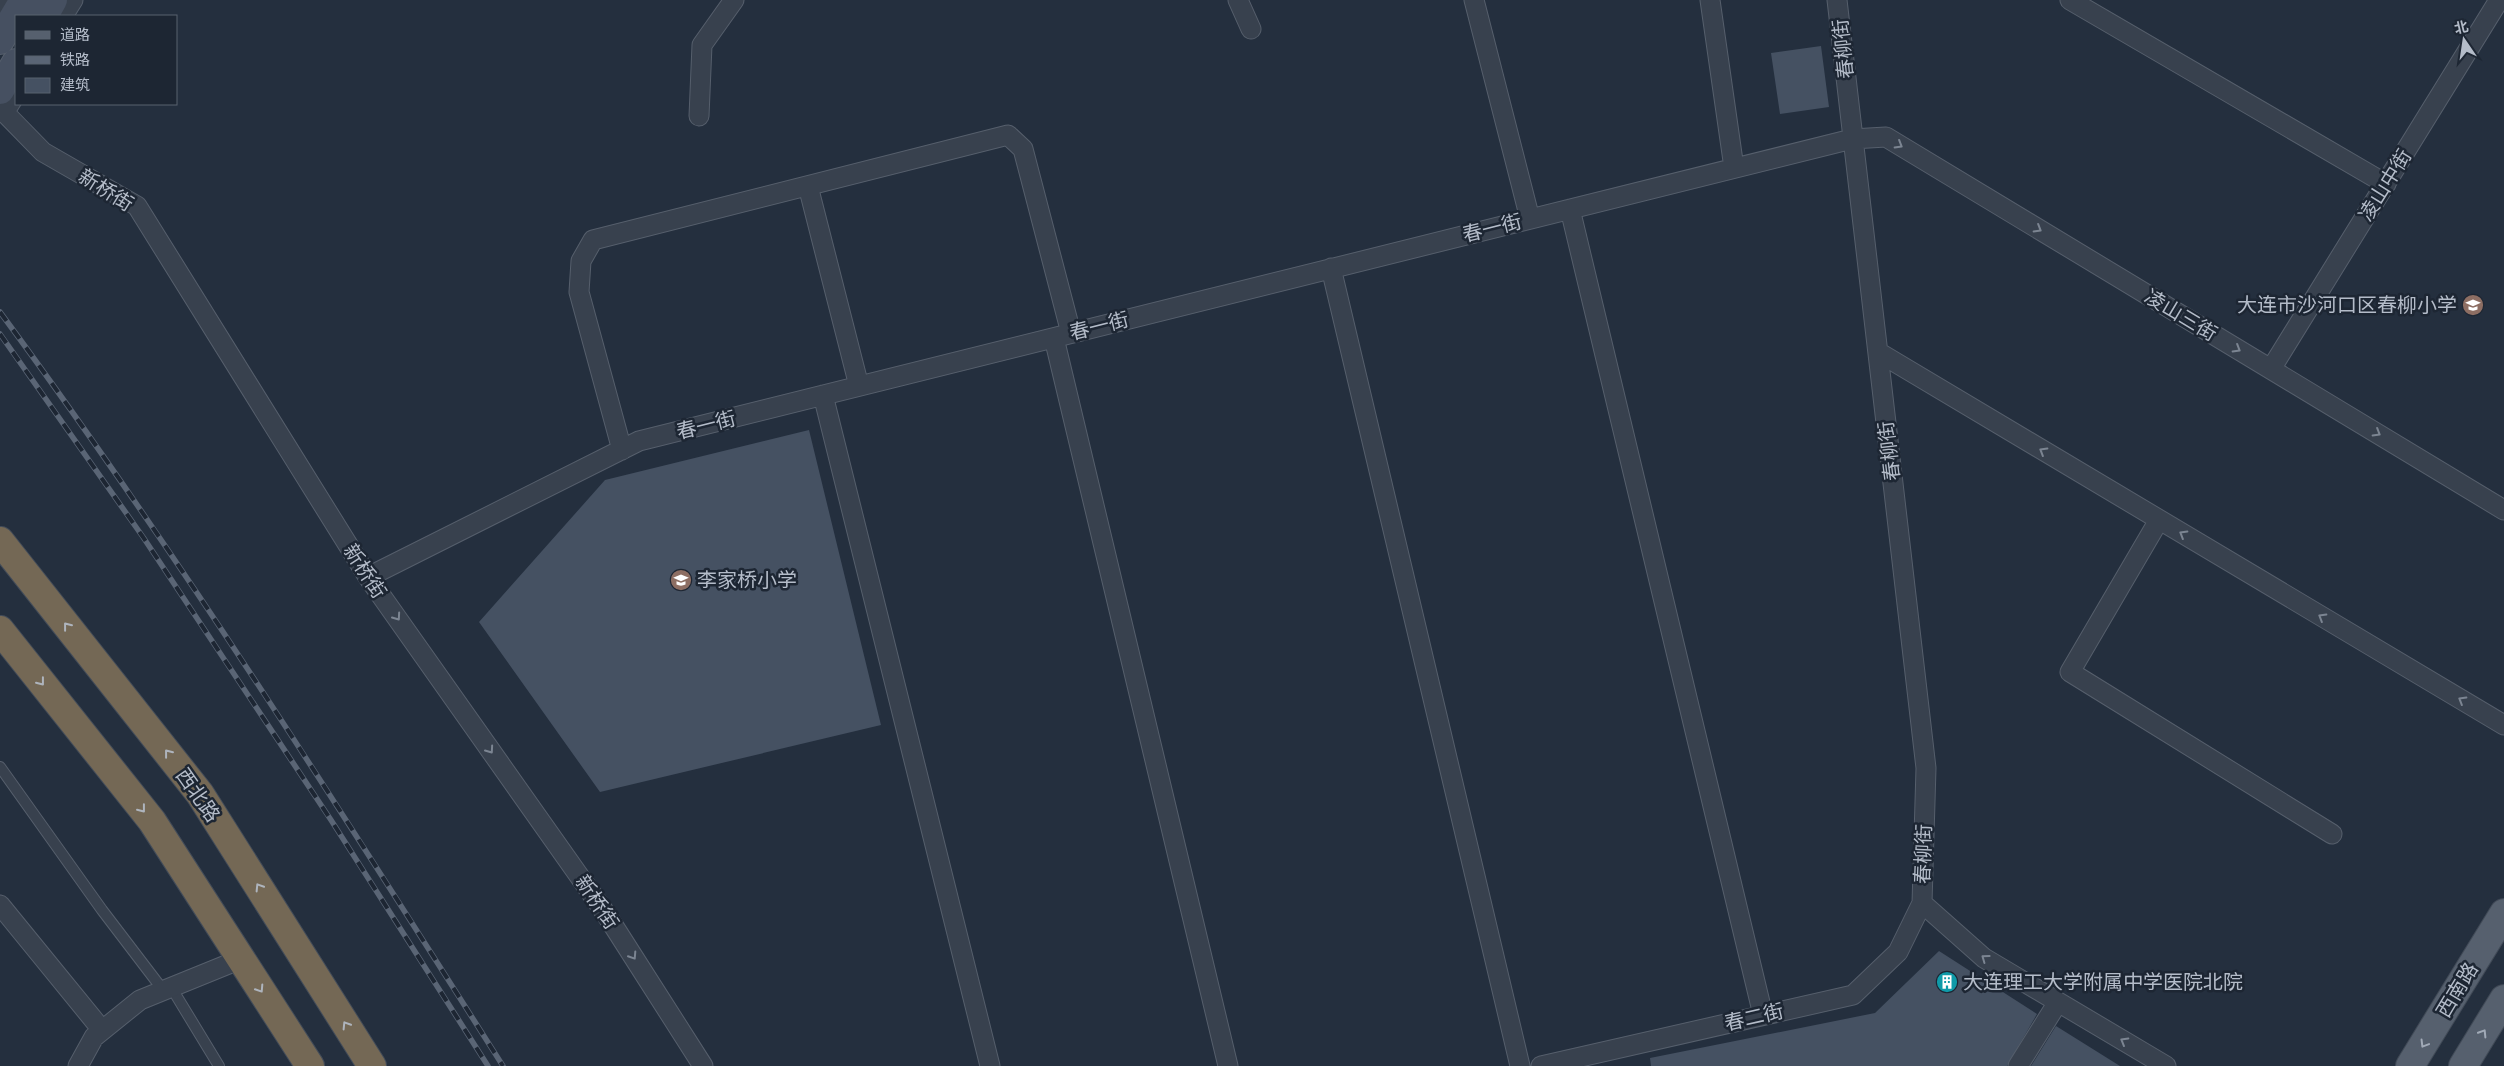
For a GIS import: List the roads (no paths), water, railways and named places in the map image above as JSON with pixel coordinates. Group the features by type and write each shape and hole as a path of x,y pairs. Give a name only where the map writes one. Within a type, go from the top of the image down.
{"highway":[{"name":"西北路","path":"0,541 200,794 372,1066"},
{"path":"0,630 152,821 310,1066"}],"main road":[{"path":"0,40 24,0"},
{"path":"45,15 53,0"},
{"path":"1,104 15,66"},
{"name":"西南路","path":"2410,1066 2504,913"},
{"path":"2462,1066 2504,999"}],"street":[{"path":"0,6 3,0"},
{"path":"64,15 73,0"},
{"path":"699,116 702,45 734,0"},
{"path":"1238,0 1251,29"},
{"path":"1474,0 1530,219"},
{"path":"1710,0 1734,168"},
{"name":"春柳街","path":"1837,0 1926,768 1922,903"},
{"path":"2070,0 2386,184"},
{"name":"凌山中街","path":"2271,369 2499,0"},
{"path":"1,104 15,95"},
{"name":"新桥街","path":"1,104 43,152 136,206 368,577 606,914 703,1066"},
{"path":"622,450 579,292 581,261 593,240 1008,135 1023,149 1062,336 1228,1066"},
{"name":"凌山三街","path":"1852,139 1887,138 2504,510"},
{"name":"春一街","path":"368,577 639,441 1852,139"},
{"path":"808,186 859,386"},
{"path":"1570,209 1763,1015"},
{"path":"1331,268 1520,1066"},
{"path":"1878,352 2504,725"},
{"path":"823,395 990,1066"},
{"path":"2159,520 2070,672 2332,834"},
{"path":"1922,903 1984,958 2166,1066"},
{"name":"春二街","path":"1540,1066 1853,995 1898,952 1922,903"},
{"path":"0,905 102,1030"},
{"path":"78,1066 94,1037 140,1000 241,959"},
{"path":"2018,1066 2058,1002"}],"lane":[{"path":"0,767 102,910 167,989 219,1066"}],"railway":[{"path":"0,312 131,496 258,684 503,1066"},
{"path":"0,334 143,537 331,820 488,1066"}],"place":[{"name":"大连市沙河口区春柳小学","path":"2473,305"},
{"name":"李家桥小学","path":"681,580"},
{"name":"大连理工大学附属中学医院北院","path":"1947,982"}]}
